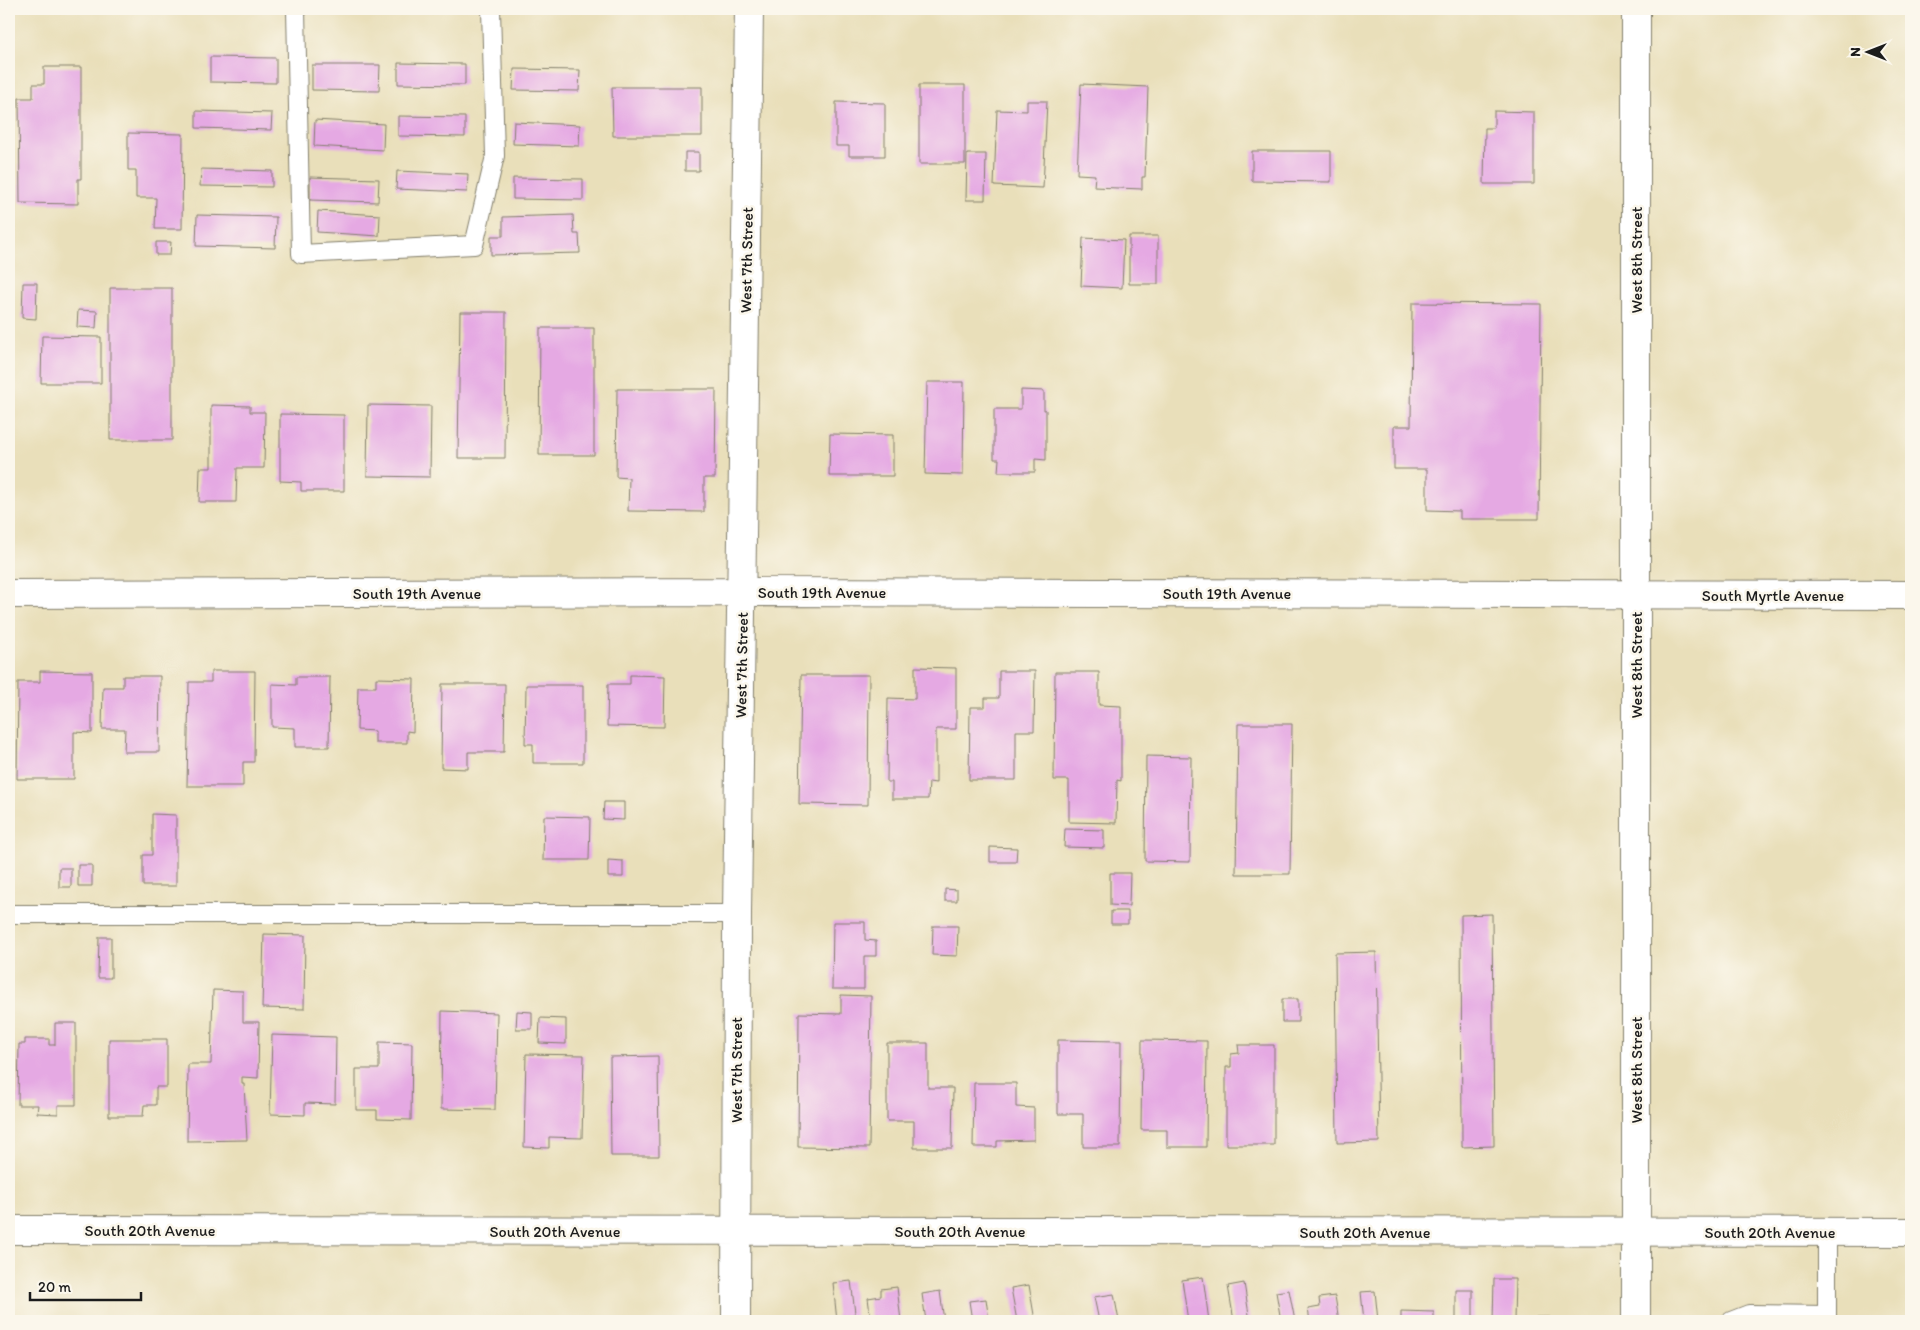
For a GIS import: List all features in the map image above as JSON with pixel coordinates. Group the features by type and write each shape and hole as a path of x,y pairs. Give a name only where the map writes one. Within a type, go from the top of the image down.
{"street":[{"name":"West 7th Street","path":"736,1321 737,914 749,9"},
{"name":"West 8th Street","path":"1636,9 1636,1321"},
{"name":"South 19th Avenue","path":"9,594 742,592 1636,594"},
{"name":"South Myrtle Avenue","path":"1636,594 1911,594"},
{"name":"South 20th Avenue","path":"9,1230 1911,1232"}],"lane":[{"path":"296,9 301,254 474,245 495,156 491,9"},
{"path":"9,914 737,914"},
{"path":"1731,1321 1749,1314 1827,1318 1827,1232"}],"building":[{"path":"210,57 276,58 276,83 210,82"},
{"path":"398,63 465,64 465,85 398,84"},
{"path":"312,65 380,65 379,91 312,90"},
{"path":"44,67 81,67 81,179 78,179 78,204 20,203 19,98 33,98 33,84 44,84"},
{"path":"514,69 580,70 579,91 513,90"},
{"path":"1081,84 1148,87 1145,177 1142,177 1142,189 1094,187 1095,175 1077,174"},
{"path":"919,85 965,85 965,164 919,164"},
{"path":"612,87 702,87 702,136 613,136"},
{"path":"1027,101 1047,101 1043,188 994,186 997,110 1027,111"},
{"path":"836,102 885,103 885,156 849,156 849,146 836,146"},
{"path":"196,111 272,113 271,130 196,128"},
{"path":"1494,111 1534,112 1534,184 1484,184 1485,128 1494,128"},
{"path":"398,116 465,117 465,137 398,136"},
{"path":"315,120 384,124 383,150 314,146"},
{"path":"514,122 580,125 579,146 513,144"},
{"path":"128,133 183,134 182,229 155,229 156,198 136,198 136,170 128,170"},
{"path":"1252,151 1331,151 1331,182 1252,181"},
{"path":"685,152 699,152 699,171 685,171"},
{"path":"967,154 986,154 985,200 966,200"},
{"path":"201,169 272,171 272,187 200,186"},
{"path":"397,171 468,174 467,192 396,189"},
{"path":"310,177 379,179 378,202 310,200"},
{"path":"513,178 583,179 583,200 513,199"},
{"path":"318,211 380,215 379,236 317,232"},
{"path":"197,215 276,217 275,248 196,246"},
{"path":"573,215 574,234 579,234 580,253 491,255 491,236 503,236 503,217"},
{"path":"1129,236 1158,236 1158,284 1129,284"},
{"path":"1083,238 1124,240 1122,288 1081,286"},
{"path":"156,242 171,242 170,255 156,255"},
{"path":"23,283 37,283 36,319 22,318"},
{"path":"110,288 172,288 172,440 110,440"},
{"path":"1412,303 1541,304 1539,519 1460,519 1460,511 1427,510 1427,469 1394,469 1394,426 1411,426"},
{"path":"78,310 97,311 96,328 77,327"},
{"path":"460,312 506,312 505,458 458,458"},
{"path":"540,328 594,328 594,455 539,455"},
{"path":"42,336 101,337 101,383 41,383"},
{"path":"927,382 964,382 963,475 925,474"},
{"path":"617,389 716,389 715,478 704,478 704,512 628,511 629,478 616,477"},
{"path":"1021,390 1044,391 1046,460 1035,459 1035,472 998,472 999,459 994,459 994,409 1021,409"},
{"path":"211,405 250,406 250,412 265,412 264,468 237,468 236,502 199,502 200,468 211,468"},
{"path":"368,405 431,406 430,477 367,476"},
{"path":"280,414 344,415 344,491 301,491 301,482 280,481"},
{"path":"830,434 893,435 893,476 829,476"},
{"path":"915,667 956,668 956,729 936,729 936,783 929,782 928,799 892,799 892,782 887,782 888,698 915,699"},
{"path":"40,671 92,672 92,733 74,732 74,779 17,779 18,682 40,682"},
{"path":"211,671 255,671 254,762 243,762 243,786 187,786 189,682 211,682"},
{"path":"999,671 1035,671 1034,731 1016,731 1016,780 969,780 970,707 985,707 985,698 999,698"},
{"path":"1055,672 1099,672 1099,705 1121,706 1121,781 1117,780 1116,823 1069,822 1069,780 1054,780"},
{"path":"630,675 665,676 664,727 607,726 608,684 630,684"},
{"path":"801,675 869,675 868,805 799,804"},
{"path":"123,676 160,676 159,752 124,752 125,729 102,729 103,687 123,687"},
{"path":"296,677 330,677 329,747 295,747 295,728 272,727 272,684 296,685"},
{"path":"376,678 414,679 413,732 407,731 407,743 375,743 375,731 357,730 358,687 376,687"},
{"path":"442,684 505,684 504,752 468,752 468,769 441,768"},
{"path":"526,685 583,685 583,763 533,763 533,744 525,744"},
{"path":"1238,724 1292,724 1290,874 1236,874"},
{"path":"1146,756 1191,757 1190,862 1145,861"},
{"path":"604,802 624,802 624,820 603,819"},
{"path":"152,814 176,815 176,886 143,886 143,855 152,855"},
{"path":"544,816 590,817 589,860 543,860"},
{"path":"1065,829 1104,830 1104,848 1064,847"},
{"path":"990,847 1017,848 1016,862 990,862"},
{"path":"608,860 623,861 623,877 608,877"},
{"path":"78,865 92,865 92,886 78,886"},
{"path":"59,868 71,868 71,887 59,887"},
{"path":"1110,873 1130,873 1129,906 1110,905"},
{"path":"945,889 957,890 957,901 945,901"},
{"path":"1111,911 1128,911 1128,924 1111,924"},
{"path":"1492,914 1494,1146 1462,1147 1461,915"},
{"path":"833,922 865,922 865,940 876,941 876,956 864,956 864,989 832,989"},
{"path":"933,926 958,926 957,956 932,955"},
{"path":"264,934 305,935 304,1009 262,1008"},
{"path":"99,937 111,937 111,978 98,978"},
{"path":"1376,952 1379,1142 1337,1143 1335,953"},
{"path":"213,990 243,991 243,1022 259,1022 258,1078 242,1077 247,1140 187,1141 188,1064 211,1064"},
{"path":"841,995 871,996 869,1148 798,1147 799,1013 841,1014"},
{"path":"1282,999 1298,999 1298,1022 1282,1022"},
{"path":"442,1011 497,1013 495,1110 441,1109"},
{"path":"517,1011 532,1012 532,1029 516,1029"},
{"path":"540,1018 566,1019 566,1044 539,1043"},
{"path":"55,1023 76,1023 76,1105 58,1105 58,1114 37,1113 38,1105 18,1105 19,1044 25,1044 25,1039 49,1039 49,1045 55,1045"},
{"path":"272,1035 336,1037 335,1104 305,1103 305,1115 270,1114"},
{"path":"109,1039 167,1039 167,1087 156,1087 156,1105 144,1105 143,1116 109,1116"},
{"path":"1058,1040 1121,1041 1120,1147 1083,1147 1083,1114 1058,1114"},
{"path":"1142,1040 1207,1041 1206,1147 1167,1147 1167,1130 1141,1130"},
{"path":"379,1042 412,1043 411,1120 377,1119 377,1110 356,1110 356,1069 379,1069"},
{"path":"887,1043 928,1043 928,1088 953,1088 952,1148 914,1148 914,1121 887,1121"},
{"path":"1238,1045 1274,1045 1274,1145 1226,1145 1226,1067 1231,1067 1231,1054 1239,1053"},
{"path":"526,1054 584,1055 582,1138 549,1137 549,1148 524,1147"},
{"path":"658,1056 659,1156 611,1156 610,1057"},
{"path":"974,1083 1016,1083 1016,1107 1034,1108 1034,1140 997,1141 997,1147 973,1147"},
{"path":"1203,1277 1209,1321 1188,1321 1182,1280"},
{"path":"1494,1279 1515,1279 1514,1321 1493,1321"},
{"path":"851,1281 856,1321 837,1321 833,1283"},
{"path":"1244,1283 1250,1321 1234,1321 1228,1286"},
{"path":"1029,1285 1035,1321 1017,1321 1011,1288"},
{"path":"897,1287 901,1321 871,1321 868,1298 881,1296 881,1289"},
{"path":"1289,1290 1295,1321 1281,1321 1276,1292"},
{"path":"1456,1290 1473,1290 1473,1321 1456,1321"},
{"path":"940,1291 944,1321 926,1321 922,1294"},
{"path":"1375,1291 1378,1321 1364,1321 1361,1292"},
{"path":"1114,1294 1119,1321 1099,1321 1094,1297"},
{"path":"1335,1296 1339,1321 1310,1321 1308,1309 1320,1307 1319,1298"},
{"path":"986,1299 989,1321 972,1321 969,1301"},
{"path":"1401,1311 1434,1312 1434,1321 1401,1321"},
{"path":"1536,1317 1550,1317 1550,1321 1536,1321"}]}
